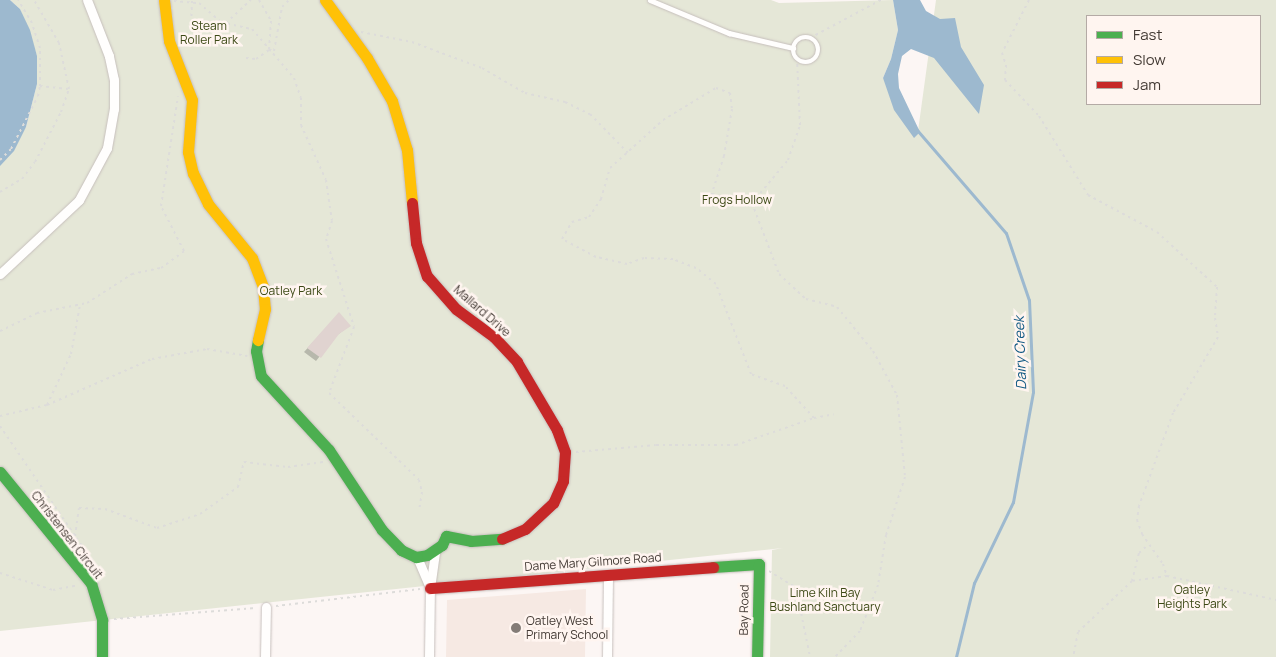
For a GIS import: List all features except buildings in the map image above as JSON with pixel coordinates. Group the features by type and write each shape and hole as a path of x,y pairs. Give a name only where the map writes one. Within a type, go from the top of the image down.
{"street":[{"path":"0,274 79,200 107,148 114,110 114,80 109,56 86,0"},
{"path":"164,0 164,16 169,40 185,80 192,106 188,152 193,172 208,204 252,258 263,287 265,309 256,358 266,384 337,460 393,544 417,557 430,588"},
{"name":"Mallard Drive","path":"328,4 379,77 396,113 410,168 416,243 427,276 456,309 494,337 517,362 557,430 565,452 566,468 559,493 545,513 525,529 492,541 446,536 442,545 435,551 417,557"},
{"name":"Christensen Circuit","path":"0,472 90,583 102,620 102,657"},
{"path":"429,657 430,588 435,551"},
{"name":"Dame Mary Gilmore Road","path":"430,588 759,564"},
{"name":"Bay Road","path":"756,657 759,564"},
{"path":"608,575 608,657"},
{"path":"265,657 266,607"}],"lane":[{"path":"650,0 729,33 793,48"},
{"path":"810,38 818,47 816,59 805,64 798,60 793,48 799,39 810,38"}],"path":[{"path":"0,160 11,149 38,96 40,86 40,48 32,23 18,0"},
{"path":"0,192 22,179 34,162 61,112 68,89 60,43 34,0"},
{"path":"164,0 200,2 226,23 252,29 294,78 302,98 301,125 326,180 332,221 326,239 354,327 330,393 419,480 422,492 419,511"},
{"path":"226,23 251,0"},
{"path":"259,0 271,21 269,50"},
{"path":"246,58 256,59 269,50 274,51 282,7 289,0"},
{"path":"810,38 881,0"},
{"path":"1029,0 1002,54 1006,65 1005,80 1039,116 1088,195 1157,232 1217,287 1215,318 1218,337 1173,413 1139,506 1137,520 1167,576"},
{"path":"190,30 192,1"},
{"path":"267,23 271,21"},
{"path":"346,29 412,42 482,68 525,93 565,102 590,114 628,154"},
{"path":"752,203 788,160 800,125 798,60"},
{"path":"0,331 37,313 80,305 132,274 162,268 184,251 161,206 179,93 185,80"},
{"path":"40,86 68,89"},
{"path":"752,203 712,194 725,149 732,109 730,92 716,88 663,120 628,154 610,168 602,199 589,218 572,222 562,239 596,257 627,264 644,258 673,259 696,268 716,284 751,374 786,386 814,418"},
{"path":"752,203 778,274 806,299 837,307 873,351 897,395 905,477 886,535 878,585 860,631 835,657"},
{"path":"47,404 72,354 80,305"},
{"path":"0,416 47,404 152,359 207,348 256,358"},
{"path":"565,452 601,452 656,445 736,445 814,418 834,414"},
{"path":"0,426 93,561 100,580 53,590 0,573"},
{"path":"75,536 79,508 105,509 157,528 200,514 238,488 244,462 288,467 337,460"},
{"path":"1074,657 1078,632 1132,581 1139,553 1149,544"},
{"path":"759,564 796,588 810,657"},
{"path":"1132,581 1167,576 1276,600"}],"shaded area":[{"name":"Oatley West Primary School","path":"586,589 585,657 446,657 447,600"}],"green space":[{"name":"Oatley Park","path":"10,0 771,0 779,3 893,0 898,30 891,59 883,78 918,131 936,0 1276,0 1276,657 770,657 772,550 783,548 0,631 0,164 26,127 37,84 37,56 20,9"}],"water":[{"path":"0,0 10,0 20,9 30,30 37,56 37,84 26,127 14,151 0,166"},
{"path":"893,0 920,0 926,11 940,19 955,18 961,47 984,85 979,114 934,58 911,49 902,56 898,74 899,88 920,132 914,138 894,110 883,78 891,59 898,30"}],"waterway":[{"name":"Dairy Creek","path":"917,130 1006,233 1029,300 1033,392 1013,502 974,583 956,657"}],"traffic: fast":[{"path":"258,340 256,351 261,376 329,450 382,530 401,550 416,557 427,555 442,545 446,536 471,541 502,539"},
{"path":"0,472 91,583 102,620 102,657"},
{"path":"713,567 759,564 757,657"}],"traffic: slow":[{"path":"164,0 169,41 192,100 188,152 193,173 208,204 252,258 263,287 265,309 258,340"},
{"path":"325,0 367,58 392,101 407,150 412,203"}],"traffic: jam":[{"path":"412,203 416,243 427,276 456,309 494,337 517,362 557,430 565,452 563,481 553,503 525,529 502,539"},
{"path":"430,588 713,567"}],"place":[{"name":"Oatley West Primary School","path":"516,628"}],"park label":[{"name":"Steam Roller Park","path":"209,33"},
{"name":"Frogs Hollow","path":"737,200"},
{"name":"Oatley Heights Park","path":"1192,597"},
{"name":"Lime Kiln Bay Bushland Sanctuary","path":"825,600"}]}
